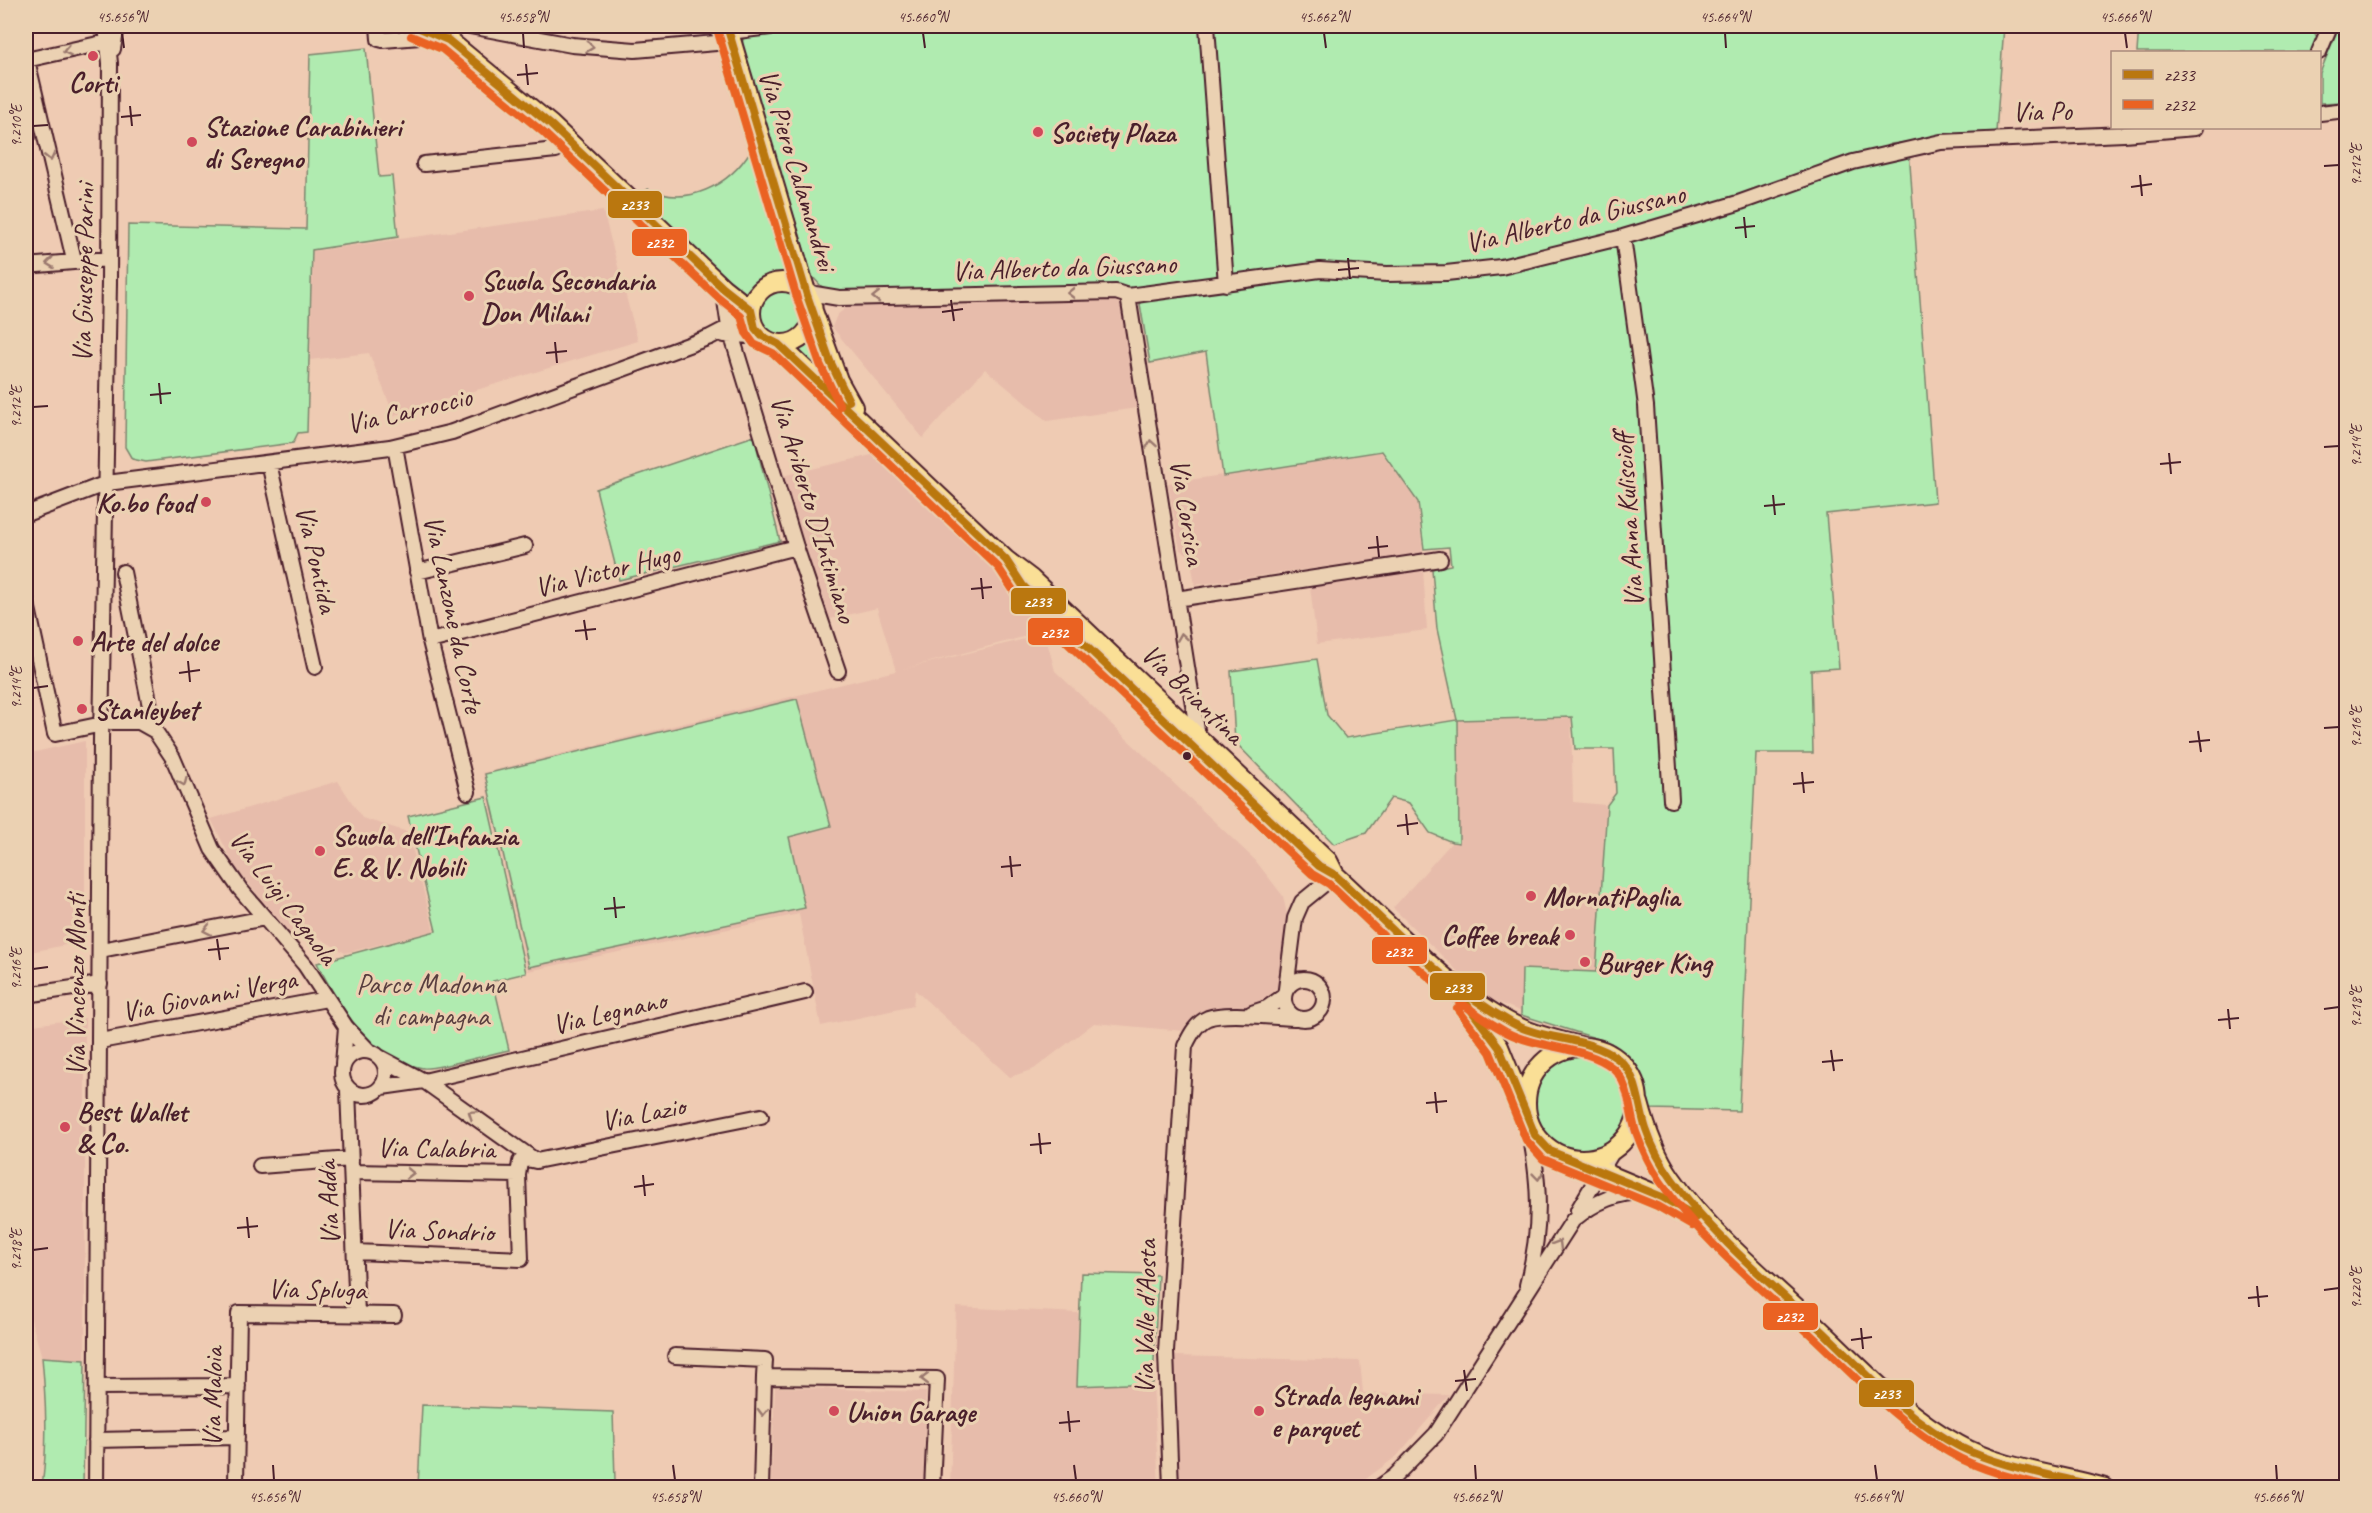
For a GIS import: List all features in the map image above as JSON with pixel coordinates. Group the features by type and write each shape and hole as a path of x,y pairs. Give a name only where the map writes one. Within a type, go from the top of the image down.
{"main road":[{"name":"Via Piero Calamandrei","path":"728,29 806,295"},
{"path":"433,31 751,311"},
{"path":"783,282 806,295 810,326 803,336 794,342 778,344 754,336 751,311 758,293 766,286 783,282"},
{"name":"Via Briantina","path":"806,295 838,380 865,427"},
{"name":"Via Briantina","path":"778,344 1006,560 1039,586 1198,736 1328,861 1335,875"},
{"name":"Via Briantina","path":"1006,560 1023,586 1051,613 1319,866 1335,875 1447,978 1490,1011 1515,1025 1540,1036 1580,1046"},
{"name":"Via Briantina","path":"1447,978 1499,1047 1527,1117"},
{"path":"1703,1220 1650,1192 1550,1151 1535,1135 1527,1117 1526,1090 1534,1071 1543,1060 1560,1050 1580,1046 1594,1048 1619,1060 1631,1075 1646,1130 1659,1157 1703,1220 1909,1411 1957,1445 1994,1460 2105,1488"},
{"path":"1569,1159 1588,1160 1614,1149 1632,1130 1639,1103"}],"street":[{"name":"Via Giuseppe Parini","path":"106,26 110,63 107,483"},
{"name":"Via Giuseppe Parini","path":"110,63 117,26"},
{"path":"378,26 379,39 383,40 420,37 433,31"},
{"path":"470,26 572,45 635,51 716,43 728,29 778,26"},
{"path":"1207,26 1226,284"},
{"path":"2319,51 2330,26"},
{"path":"74,260 26,60 107,42"},
{"path":"2321,113 2346,110"},
{"name":"Via Po","path":"1891,152 1941,142 2124,134 2183,129"},
{"path":"424,164 561,144"},
{"name":"Via Alberto da Giussano","path":"806,295 840,298 1116,292 1128,296 1320,270 1387,274 1446,273 1490,268 1623,237 1738,203 1853,162 1891,152"},
{"name":"Via Anna Kuliscioff","path":"1623,237 1646,406 1671,800"},
{"path":"26,266 74,260 109,259"},
{"path":"723,288 730,331 754,336"},
{"name":"Via Corsica","path":"1128,296 1198,736"},
{"name":"Via Carroccio","path":"26,514 107,483 395,446 452,432 730,331 751,311"},
{"name":"Via Ariberto D'Intimiano","path":"730,331 742,362 796,547 838,671"},
{"name":"Via Ariberto D'Intimiano","path":"742,362 742,347 754,336"},
{"name":"Via Lanzone da Corte","path":"395,446 430,641 468,792"},
{"name":"Via Pontida","path":"269,463 315,667"},
{"name":"Via Vincenzo Monti","path":"96,1488 101,724 107,483"},
{"path":"417,572 525,546"},
{"name":"Via Victor Hugo","path":"430,641 796,547"},
{"path":"1176,599 1440,559"},
{"name":"Via Luigi Cagnola","path":"123,572 155,731 173,758 212,849 265,918 305,965 345,1027 374,1054 424,1081 536,1161"},
{"path":"26,599 55,734 112,722 139,722 155,731"},
{"path":"1298,1018 1287,1010 1285,993 1295,918 1302,902 1335,875"},
{"path":"100,950 265,918"},
{"path":"1244,1016 1312,1018 1324,1004 1320,986 1310,979 1297,963 1292,948"},
{"path":"1244,1016 1268,1008 1296,980 1310,979"},
{"path":"26,995 100,984"},
{"name":"Via Legnano","path":"382,1087 424,1081 805,992"},
{"name":"Via Giovanni Verga","path":"100,1041 327,999"},
{"name":"Via Valle d'Aosta","path":"1171,1488 1166,1352 1185,1046 1195,1028 1209,1018 1244,1016"},
{"path":"343,1064 354,1053 374,1054 386,1071 382,1087 369,1095 357,1095 348,1090 342,1078 345,1027"},
{"name":"Via Adda","path":"348,1090 357,1314"},
{"name":"Via Lazio","path":"536,1161 761,1116"},
{"path":"1525,1293 1536,1251 1539,1223 1537,1162 1527,1117"},
{"path":"1378,1488 1395,1476 1436,1434 1525,1293 1543,1270 1614,1149"},
{"path":"518,1175 520,1162 527,1159 536,1161"},
{"name":"Via Calabria","path":"260,1166 352,1166 518,1175"},
{"name":"Via Sondrio","path":"356,1252 521,1259 518,1175"},
{"path":"1572,1220 1590,1205 1606,1198 1650,1192"},
{"name":"Via Spluga","path":"239,1313 394,1315"},
{"name":"Via Maloia","path":"236,1481 239,1313"},
{"path":"675,1356 765,1360 761,1488"},
{"path":"764,1377 938,1379 932,1488"},
{"path":"97,1387 238,1386"},
{"path":"96,1440 237,1437"}],"shaded area":[{"name":"Scuola Secondaria Don Milani","path":"603,211 638,341 394,415 369,353 310,360 313,251"},
{"path":"1116,301 1124,307 1137,408 1047,421 985,369 923,438 832,327 837,315 847,307"},
{"path":"1381,452 1417,502 1423,553 1195,585 1190,555 1180,550 1168,483"},
{"path":"876,454 1016,591 1042,632 896,671 877,608 830,619 782,476"},
{"path":"1423,569 1427,630 1317,644 1310,586"},
{"path":"1045,634 1055,671 1255,860 1283,896 1287,915 1279,986 1257,1007 1210,1012 1186,1024 1184,1031 1094,1023 1034,1069 1010,1077 915,990 913,1006 821,1026 799,914 528,971 483,773"},
{"path":"1571,718 1573,802 1606,805 1603,848 1644,869 1649,997 1544,1021 1483,996 1393,908 1452,842 1459,842 1458,721"},
{"path":"85,741 85,941 26,953 26,754"},
{"name":"Scuola dell'Infanzia E. & V. Nobili","path":"338,781 362,818 408,832 434,931 345,953 316,936 292,935 236,869 211,819"},
{"path":"85,1018 85,1360 42,1357 26,1303 26,1026"},
{"path":"956,1307 1078,1313 1077,1385 1153,1383 1159,1487 950,1488"},
{"path":"1175,1356 1360,1361 1363,1393 1449,1395 1397,1456 1355,1487 1176,1487"},
{"path":"775,1387 926,1392 923,1487 771,1483"}],"green space":[{"path":"835,26 2004,26 1996,132 1891,144 1891,153 1909,151 1935,502 1826,514 1839,668 1811,670 1813,753 1756,753 1739,1111 1650,1109 1637,1070 1611,1043 1521,1015 1522,969 1596,972 1607,805 1616,793 1614,749 1575,749 1572,717 1458,720 1459,843 1430,833 1409,803 1391,798 1366,833 1334,844 1235,742 1231,671 1317,659 1327,715 1346,738 1457,720 1437,629 1432,569 1451,565 1449,547 1424,549 1418,502 1382,451 1223,476 1206,352 1150,363 1139,298 1123,287 831,291 821,286 812,276 742,46 743,39 750,35"},
{"path":"2139,26 2317,26 2314,32 2317,37 2311,51 2137,51"},
{"path":"2339,26 2346,26 2346,98 2344,102 2321,103 2321,71"},
{"path":"366,48 379,177 392,176 398,237 312,250 307,432 298,433 293,443 146,462 132,459 125,447 128,225 306,229 310,54"},
{"path":"751,150 756,150 794,276 777,275 765,279 745,301 640,195 648,189 678,196 706,190 732,174"},
{"path":"782,288 800,295 807,313 800,331 782,338 764,331 757,313 764,295"},
{"path":"816,328 848,404 789,350 811,336"},
{"path":"754,436 780,541 619,580 596,489"},
{"path":"797,699 831,826 789,837 805,908 529,967 485,774"},
{"name":"Parco Madonna di campagna","path":"486,797 526,973 493,981 509,1050 429,1068 404,1063 387,1054 358,1029 336,997 317,963 436,931 408,816"},
{"path":"1582,1055 1601,1058 1616,1069 1627,1084 1630,1103 1627,1122 1616,1137 1601,1148 1582,1151 1563,1148 1548,1137 1537,1122 1534,1103 1537,1084 1548,1069 1563,1058"},
{"path":"1081,1273 1158,1275 1153,1383 1077,1386"},
{"path":"42,1357 85,1360 83,1487 42,1487 46,1422"},
{"path":"422,1405 613,1412 615,1481 612,1488 418,1487"}],"transit line":[{"name":"z233","path":"415,26 448,40 551,125 723,288 751,310 755,328 762,336 778,344 1006,560 1023,586 1051,613 1319,866 1335,875 1441,974 1487,1008 1512,1023 1538,1033 1593,1046 1618,1059 1630,1073 1634,1082 1643,1120 1654,1149 1688,1200 1723,1239 1903,1408 1940,1436 1977,1455 2103,1488"},
{"name":"z233","path":"727,26 807,295 830,361 849,401"},
{"name":"z232","path":"717,29 797,298 820,364 840,406"},
{"name":"z232","path":"411,36 442,49 544,133 716,296 741,316 746,333 754,344 773,353 998,567 1015,593 1044,621 1312,874 1329,884 1435,982 1481,1017 1506,1032 1532,1042 1589,1055 1613,1068 1619,1074 1626,1090 1636,1132 1646,1157 1676,1203 1731,1262 1895,1414 1931,1441 1963,1460 2002,1475 2058,1488"},
{"name":"z233","path":"1465,1002 1499,1047 1535,1135 1550,1151 1662,1197 1697,1217"},
{"name":"z232","path":"1457,1008 1490,1052 1526,1140 1543,1159 1657,1206 1692,1226"}],"place":[{"name":"Corti","path":"93,56"},
{"name":"Society Plaza","path":"1038,132"},
{"name":"Stazione Carabinieri di Seregno","path":"192,142"},
{"name":"Scuola Secondaria Don Milani","path":"469,296"},
{"name":"Ko.bo food","path":"206,502"},
{"name":"Arte del dolce","path":"78,641"},
{"name":"Stanleybet","path":"82,709"},
{"name":"Scuola dell'Infanzia E. & V. Nobili","path":"320,851"},
{"name":"MornatiPaglia","path":"1531,896"},
{"name":"Coffee break","path":"1570,935"},
{"name":"Burger King","path":"1585,962"},
{"name":"Best Wallet & Co.","path":"65,1127"},
{"name":"Union Garage","path":"834,1411"},
{"name":"Strada legnami e parquet","path":"1259,1411"}]}
